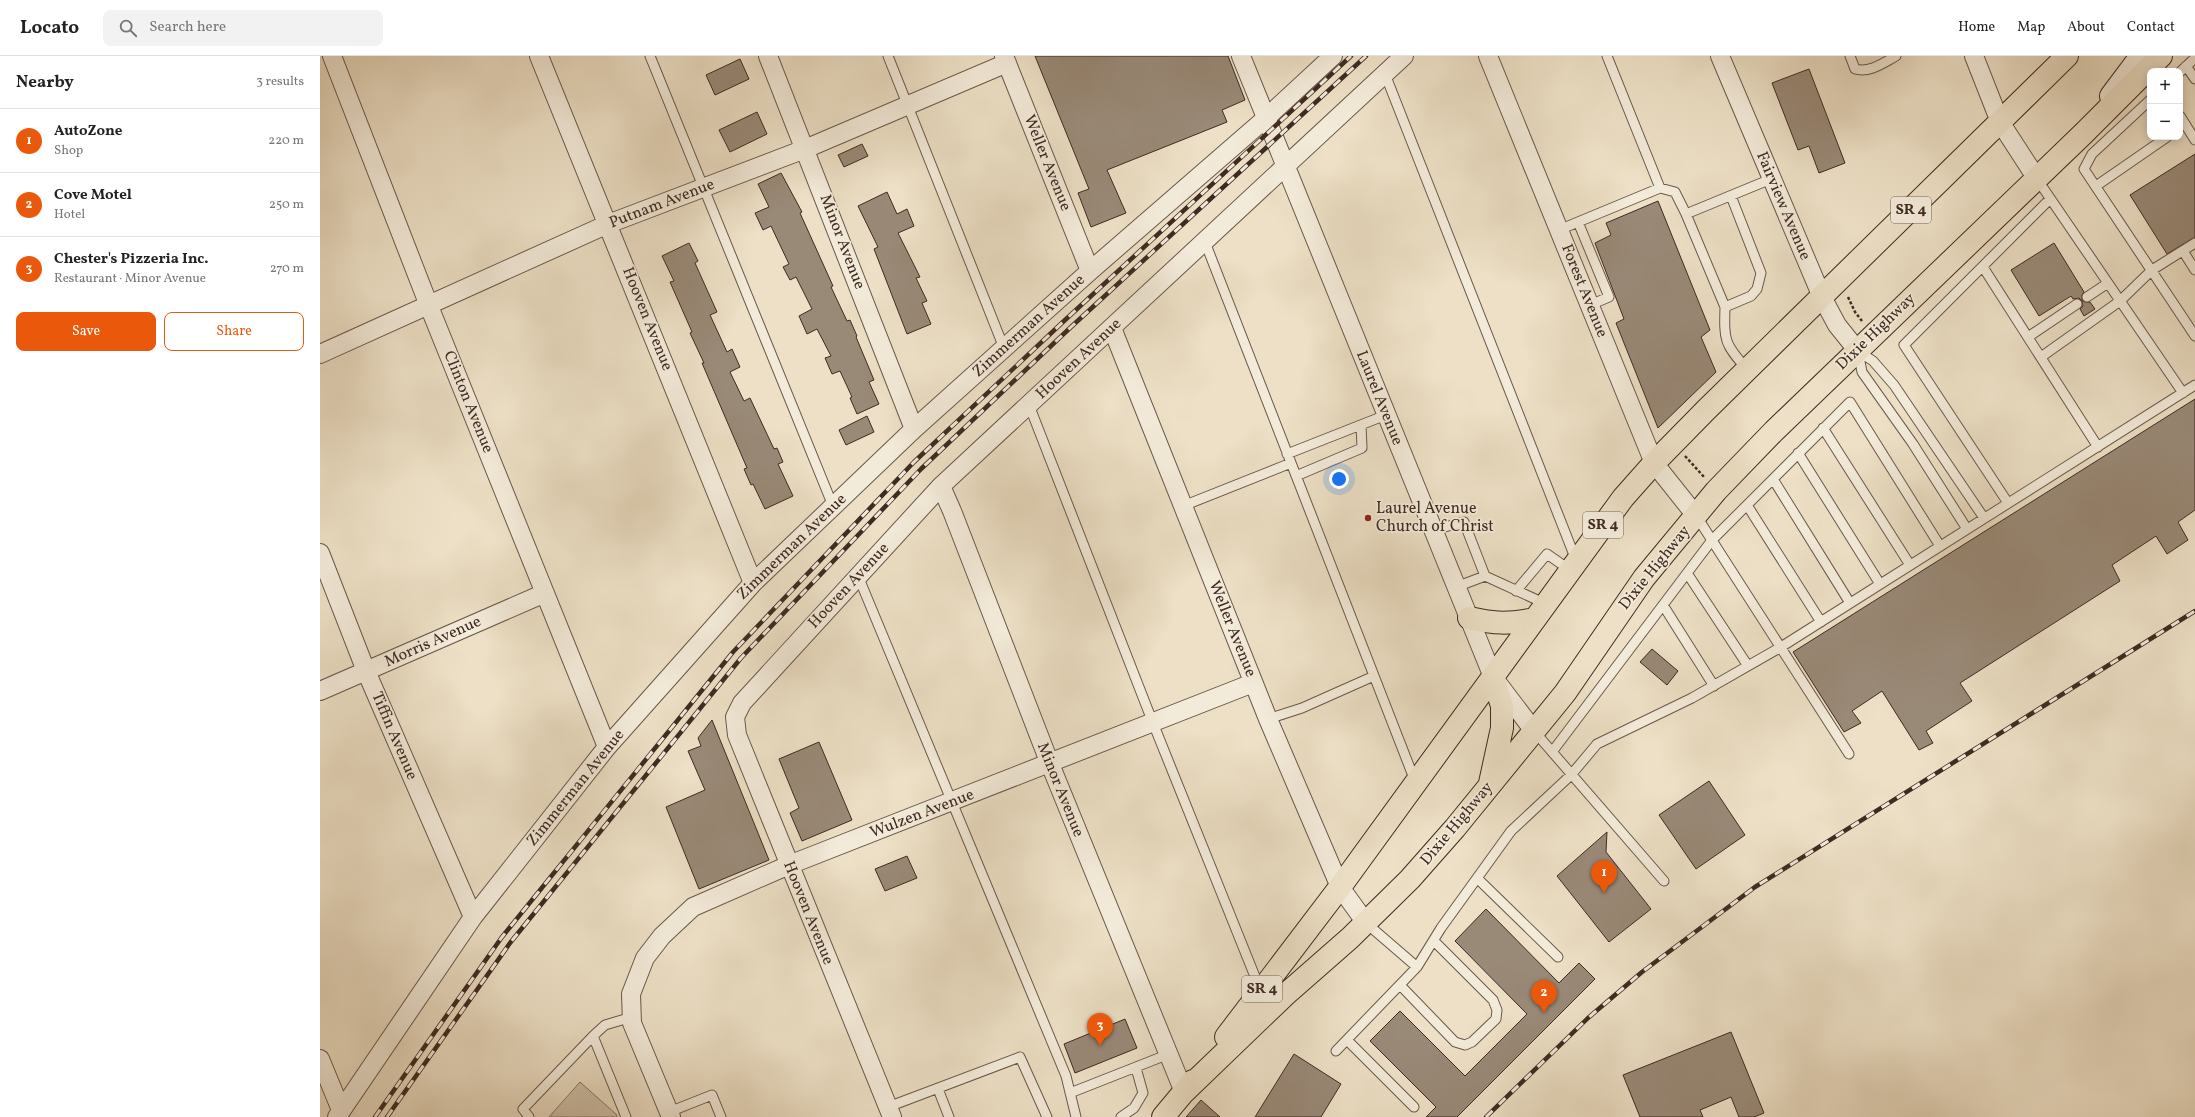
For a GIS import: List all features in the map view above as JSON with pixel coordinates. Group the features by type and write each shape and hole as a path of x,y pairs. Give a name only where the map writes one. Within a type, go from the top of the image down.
{"main road":[{"name":"Dixie Highway","path":"1163,1117 1184,1092 1340,887 1623,498 1654,463 2067,56"},
{"name":"SR 4","path":"2083,134 2161,56"},
{"name":"Dixie Highway","path":"1184,1092 1285,995 1410,880 1490,786 1565,693 1644,578 1697,517 1716,491 1774,431 1857,350 2083,134"},
{"path":"1469,618 1496,624 1540,611"},
{"path":"1490,786 1502,728 1502,706 1494,677"}],"street":[{"name":"Clinton Avenue","path":"332,56 429,306 607,747"},
{"name":"Hooven Avenue","path":"539,56 753,583"},
{"name":"Minor Avenue","path":"768,56 914,429"},
{"name":"Laurel Avenue","path":"1241,56 1265,119 1494,677 1534,731"},
{"name":"Zimmerman Avenue","path":"339,1114 473,917 607,747 753,583 914,429 1090,270 1265,119 1333,56"},
{"path":"1285,167 1404,56"},
{"name":"Forest Avenue","path":"1488,56 1654,463 1697,517"},
{"name":"Fairview Avenue","path":"1720,56 1822,297 1837,324 1857,350"},
{"path":"1974,56 2000,122 2037,179"},
{"name":"Dixie Highway","path":"2083,134 2141,56"},
{"name":"Putnam Avenue","path":"320,354 608,224 805,149 907,105 1005,59"},
{"name":"Weller Avenue","path":"1005,59 1090,270"},
{"name":"Hooven Avenue","path":"890,1112 737,735 735,717 742,703 941,486 1285,167"},
{"name":"Weller Avenue","path":"1112,328 1268,719 1340,887 1366,922"},
{"name":"Minor Avenue","path":"941,486 1050,764 1184,1092"},
{"name":"Tiffin Avenue","path":"320,553 366,671 473,917"},
{"name":"Morris Avenue","path":"320,691 545,593"},
{"name":"Wulzen Avenue","path":"632,1017 630,994 645,958 662,936 693,907 789,865 1050,764 1253,683"},
{"path":"632,1017 632,1022 670,1114"},
{"path":"320,1059 339,1114"}],"lane":[{"path":"650,56 705,187 834,506"},
{"path":"888,56 1004,348"},
{"path":"1607,56 1660,188"},
{"path":"1850,56 1855,68 1863,71 1874,68 1896,56"},
{"path":"2195,58 2183,69 2195,79"},
{"path":"1385,74 1573,565"},
{"path":"2147,103 2092,154 2084,169 2195,336"},
{"path":"2183,126 2195,140"},
{"path":"2096,186 2163,140"},
{"path":"1686,214 1772,179"},
{"path":"2037,179 2183,393"},
{"path":"1559,230 1660,188 1675,192 1686,214 1725,307 1726,343 1732,353 1748,370"},
{"path":"1725,307 1751,296 1758,289 1761,273 1732,196"},
{"path":"2008,503 1904,345 2050,199"},
{"path":"1578,222 1609,297 1590,305"},
{"path":"1204,242 1416,783"},
{"path":"2041,357 2120,301 2152,270 2195,243"},
{"path":"2183,251 2195,270"},
{"path":"1983,267 2098,446"},
{"path":"2087,297 2108,283"},
{"path":"2028,337 2077,304"},
{"path":"1857,350 1873,362 1894,385 1984,518"},
{"path":"1857,350 1862,372 1913,444 1967,529"},
{"path":"1336,1051 1418,967 1441,928 1511,831 1570,775 1597,744 1692,698 1781,647 2195,385"},
{"path":"1552,752 1712,540 1850,402 1940,546"},
{"path":"1029,405 1153,723 1261,991"},
{"path":"1183,506 1361,425 1386,416"},
{"path":"1296,476 1362,448 1361,425"},
{"path":"1824,428 1910,565"},
{"path":"1913,444 1927,434"},
{"path":"1798,453 1880,584"},
{"path":"1772,479 1850,603"},
{"path":"1747,505 1821,622"},
{"path":"1697,517 1848,754"},
{"path":"1433,530 1464,522 1485,576 1516,591 1540,611"},
{"path":"1516,591 1547,554 1573,565"},
{"path":"1687,573 1748,666"},
{"path":"858,576 1066,1076 1076,1117"},
{"path":"1456,587 1485,576"},
{"path":"1663,605 1714,686"},
{"path":"1268,719 1302,708 1374,676"},
{"path":"1534,731 1570,775 1664,881"},
{"path":"1477,878 1558,958"},
{"path":"1366,922 1418,967"},
{"path":"1400,985 1455,1042 1465,1045 1472,1042 1496,1019 1497,1010 1493,1000 1434,940"},
{"path":"528,1117 523,1109 593,1036 605,1025 632,1017"},
{"path":"593,1036 626,1117"},
{"path":"1347,1040 1414,1107"},
{"path":"1070,1093 1169,1054"},
{"path":"890,1112 938,1089 1020,1057 1047,1117"},
{"path":"1121,1117 1134,1108 1144,1093 1136,1068"},
{"path":"938,1089 949,1117"},
{"path":"670,1114 712,1095 721,1117"}],"path":[{"path":"1848,297 1855,312 1863,321"},
{"path":"1685,456 1708,481"}],"shaded area":[{"path":"580,1082 617,1115 617,1117 549,1117"}],"building":[{"path":"1035,56 1228,56 1245,100 1222,110 1227,122 1107,170 1126,213 1091,227 1078,193 1089,189"},
{"path":"740,59 749,79 715,95 706,75"},
{"path":"1809,69 1845,163 1819,173 1809,146 1798,150 1772,83"},
{"path":"757,112 767,134 730,152 719,130"},
{"path":"862,144 868,156 844,167 838,155"},
{"path":"2195,154 2195,237 2167,254 2130,195"},
{"path":"781,173 802,212 800,213 833,286 831,287 847,321 850,320 874,380 869,382 879,404 857,414 850,398 852,397 840,371 832,374 825,358 831,356 817,329 807,334 799,316 812,309 796,277 790,280 783,267 789,264 771,226 763,230 755,213 769,207 758,184"},
{"path":"887,192 897,214 907,209 914,226 898,233 920,277 916,278 927,301 922,303 931,324 907,334 874,249 878,247 858,206"},
{"path":"1658,201 1710,330 1701,337 1716,372 1658,428 1616,323 1624,319 1595,243 1611,235 1606,223"},
{"path":"689,243 698,261 695,263 717,312 710,315 727,352 732,349 740,367 730,372 744,401 750,398 774,449 777,448 783,462 778,464 793,496 765,509 753,484 751,485 744,469 747,468 702,363 704,363 690,333 692,332 670,282 674,281 662,256"},
{"path":"2054,243 2084,292 2082,295 2082,300 2085,302 2090,302 2095,309 2084,316 2080,309 2083,306 2082,301 2079,298 2073,299 2071,296 2039,316 2011,270"},
{"path":"2195,399 2195,510 2178,522 2188,540 2167,554 2156,536 2112,565 2120,581 1960,683 1972,701 1926,731 1933,743 1919,750 1882,691 1852,711 1861,723 1844,732 1793,652"},
{"path":"867,416 874,432 846,445 839,430"},
{"path":"1652,649 1678,671 1667,685 1640,662"},
{"path":"712,720 769,860 699,889 666,807 705,790 688,751 701,746 698,738"},
{"path":"819,742 852,820 802,841 790,813 799,808 779,759"},
{"path":"1709,781 1745,835 1696,869 1659,815"},
{"path":"1607,832 1606,852 1651,909 1609,942 1557,876"},
{"path":"907,856 917,878 885,891 875,869"},
{"path":"1486,909 1559,983 1579,963 1595,979 1457,1117 1426,1117 1436,1107 1370,1041 1400,1011 1465,1076 1527,1014 1455,941"},
{"path":"1125,1019 1137,1048 1075,1073 1064,1044"},
{"path":"1731,1032 1764,1113 1754,1117 1739,1117 1731,1097 1700,1110 1703,1117 1640,1117 1623,1075"},
{"path":"1294,1054 1341,1084 1321,1117 1255,1117"},
{"path":"1201,1100 1220,1117 1186,1117"}],"railway":[{"path":"375,1117 502,937 733,652 914,462 1064,321 1351,56"},
{"path":"387,1117 510,943 741,658 921,469 1071,327 1366,56"},
{"path":"1486,1117 1588,1018 1642,972 1755,887 2195,611"}],"place":[{"name":"Laurel Avenue Church of Christ","path":"1368,518"},
{"name":"AutoZone","path":"1604,893"},
{"name":"Cove Motel","path":"1544,1013"},
{"name":"Chester's Pizzeria Inc.","path":"1100,1046"}]}
